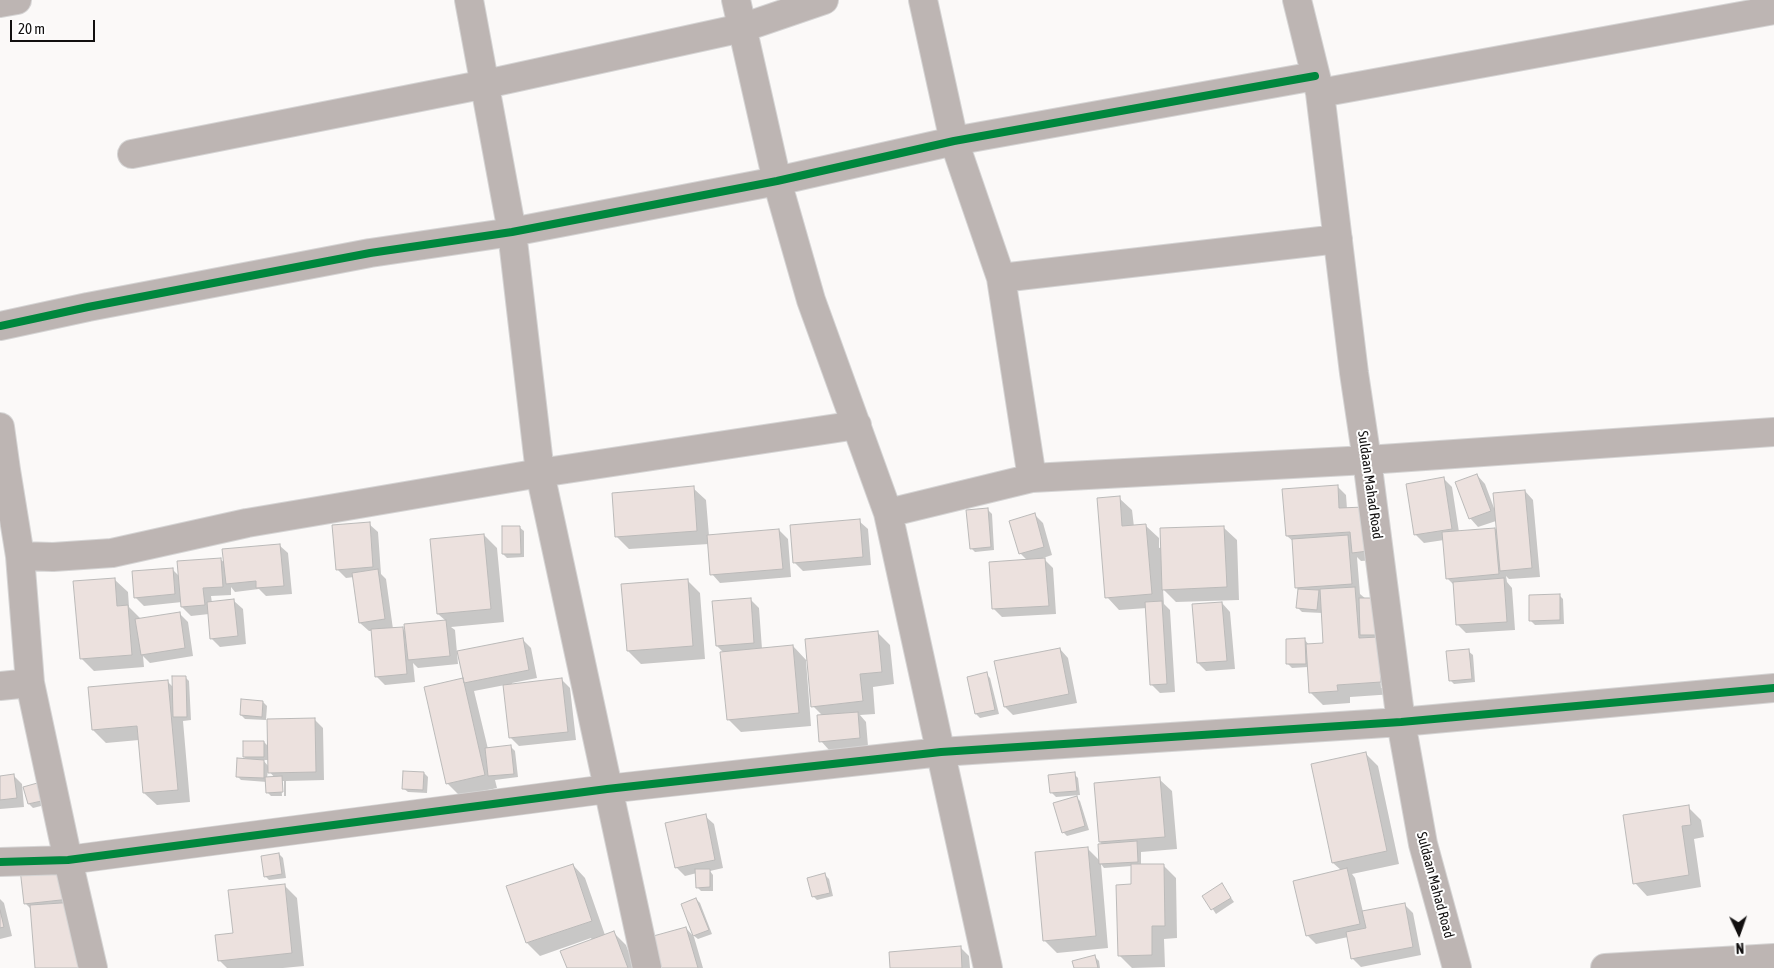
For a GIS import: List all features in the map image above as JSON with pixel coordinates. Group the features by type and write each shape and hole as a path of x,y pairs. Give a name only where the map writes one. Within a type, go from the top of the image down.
{"street":[{"path":"0,3 17,0"},
{"path":"469,0 512,232 540,473 647,968"},
{"path":"736,0 777,182 811,300 888,513 988,968"},
{"path":"132,154 486,84 742,28 824,0"},
{"path":"923,0 954,141 1001,278 1032,478"},
{"name":"Suldaan Mahad Road","path":"1297,0 1317,84 1401,722 1423,844 1458,968"},
{"path":"0,326 88,306 360,255 512,232 777,182 954,141 1774,10"},
{"path":"1001,278 1338,239"},
{"path":"20,556 53,557 112,553 247,523 540,473 857,425"},
{"path":"0,427 3,470 20,556 30,683 93,968"},
{"path":"888,513 1032,478 1367,460 1774,432"},
{"path":"0,686 30,683"},
{"path":"0,862 68,860 607,789 941,752 1401,722 1774,688"},
{"path":"1605,968 1774,958"}],"building":[{"path":"1477,474 1491,511 1469,519 1455,482"},
{"path":"1444,477 1452,529 1414,535 1406,484"},
{"path":"1338,485 1339,508 1365,507 1368,551 1352,553 1350,532 1286,536 1282,489"},
{"path":"694,486 697,531 615,537 612,493"},
{"path":"1525,490 1532,568 1500,571 1493,493"},
{"path":"1120,496 1122,526 1146,524 1152,594 1105,598 1097,498"},
{"path":"988,508 991,547 970,549 966,510"},
{"path":"1035,513 1044,547 1019,554 1009,521"},
{"path":"860,519 863,557 793,563 790,525"},
{"path":"370,522 373,567 336,570 332,525"},
{"path":"502,526 520,526 521,554 502,554"},
{"path":"1224,526 1227,587 1162,590 1160,528"},
{"path":"1495,528 1499,574 1446,579 1442,532"},
{"path":"779,529 783,569 710,575 707,535"},
{"path":"484,534 491,609 437,614 430,539"},
{"path":"1348,535 1352,584 1295,588 1292,539"},
{"path":"280,544 284,586 256,588 256,581 226,584 222,549"},
{"path":"221,558 223,587 203,588 205,605 181,607 177,561"},
{"path":"1045,558 1049,606 992,609 989,562"},
{"path":"173,568 175,594 134,598 132,571"},
{"path":"378,569 385,619 359,623 352,573"},
{"path":"115,578 117,606 128,605 132,655 80,659 73,581"},
{"path":"1504,578 1507,622 1456,625 1453,582"},
{"path":"688,579 693,646 627,651 621,584"},
{"path":"1355,587 1359,638 1378,637 1381,682 1337,685 1338,691 1309,693 1306,644 1323,643 1320,589"},
{"path":"1298,589 1319,590 1317,610 1296,608"},
{"path":"1560,594 1560,620 1529,621 1529,595"},
{"path":"751,598 754,643 716,646 712,601"},
{"path":"1359,598 1378,598 1378,635 1360,635"},
{"path":"234,599 238,636 210,639 207,602"},
{"path":"1162,601 1167,684 1150,685 1145,602"},
{"path":"1222,602 1227,661 1197,663 1192,604"},
{"path":"180,612 185,648 141,655 135,619"},
{"path":"446,620 450,656 408,660 404,624"},
{"path":"403,627 407,674 375,677 371,629"},
{"path":"878,631 882,672 860,674 863,701 811,707 805,639"},
{"path":"523,638 529,670 464,683 457,651"},
{"path":"1305,638 1306,664 1286,664 1286,639"},
{"path":"793,645 799,713 727,720 720,652"},
{"path":"1060,648 1069,694 1004,707 994,661"},
{"path":"1469,649 1472,679 1449,681 1446,651"},
{"path":"987,672 995,710 975,714 967,677"},
{"path":"172,676 186,676 187,717 173,717"},
{"path":"463,678 485,775 446,784 424,687"},
{"path":"562,678 568,732 509,738 503,685"},
{"path":"168,680 178,790 143,793 137,726 92,730 88,687"},
{"path":"241,699 263,701 262,717 240,715"},
{"path":"858,712 860,738 819,742 817,715"},
{"path":"315,718 316,772 268,773 267,719"},
{"path":"243,741 264,741 264,757 243,757"},
{"path":"511,745 514,774 488,776 485,748"},
{"path":"1366,752 1387,851 1332,863 1311,764"},
{"path":"237,758 264,760 264,778 236,777"},
{"path":"403,771 424,772 423,790 402,789"},
{"path":"1075,772 1077,791 1050,793 1048,775"},
{"path":"14,774 17,798 0,800 0,776"},
{"path":"282,776 283,792 266,793 265,777"},
{"path":"1160,777 1165,837 1099,842 1094,783"},
{"path":"41,782 46,800 28,804 23,787"},
{"path":"1077,796 1085,826 1062,833 1053,803"},
{"path":"1689,805 1691,825 1682,826 1689,875 1633,884 1623,815"},
{"path":"706,814 715,860 675,868 665,823"},
{"path":"1137,841 1138,862 1099,864 1098,844"},
{"path":"1088,847 1096,936 1043,941 1035,852"},
{"path":"279,853 282,874 264,877 261,856"},
{"path":"66,864 70,899 24,904 20,869"},
{"path":"573,864 592,921 526,943 506,886"},
{"path":"1131,864 1164,864 1165,926 1152,926 1152,955 1118,956 1116,885 1131,884"},
{"path":"1347,868 1360,924 1306,936 1293,881"},
{"path":"695,869 710,869 710,887 696,888"},
{"path":"825,873 830,893 812,897 807,878"},
{"path":"1222,883 1231,898 1211,910 1202,896"},
{"path":"285,884 292,953 218,961 215,935 233,933 228,890"},
{"path":"696,898 709,930 693,936 681,904"},
{"path":"77,902 83,968 35,968 30,905"},
{"path":"1405,903 1413,947 1351,959 1346,932 1366,928 1362,911"},
{"path":"0,910 4,927 0,928"},
{"path":"686,927 698,968 635,968 628,943"},
{"path":"614,931 628,968 567,968 560,951"},
{"path":"961,946 962,968 890,968 889,952"},
{"path":"1095,955 1098,968 1074,968 1072,961"}],"cycle path":[{"path":"0,326 88,307 370,253 512,232 777,181 954,141 1315,76"},
{"path":"0,862 68,860 607,789 941,752 1401,722 1774,688"}]}
